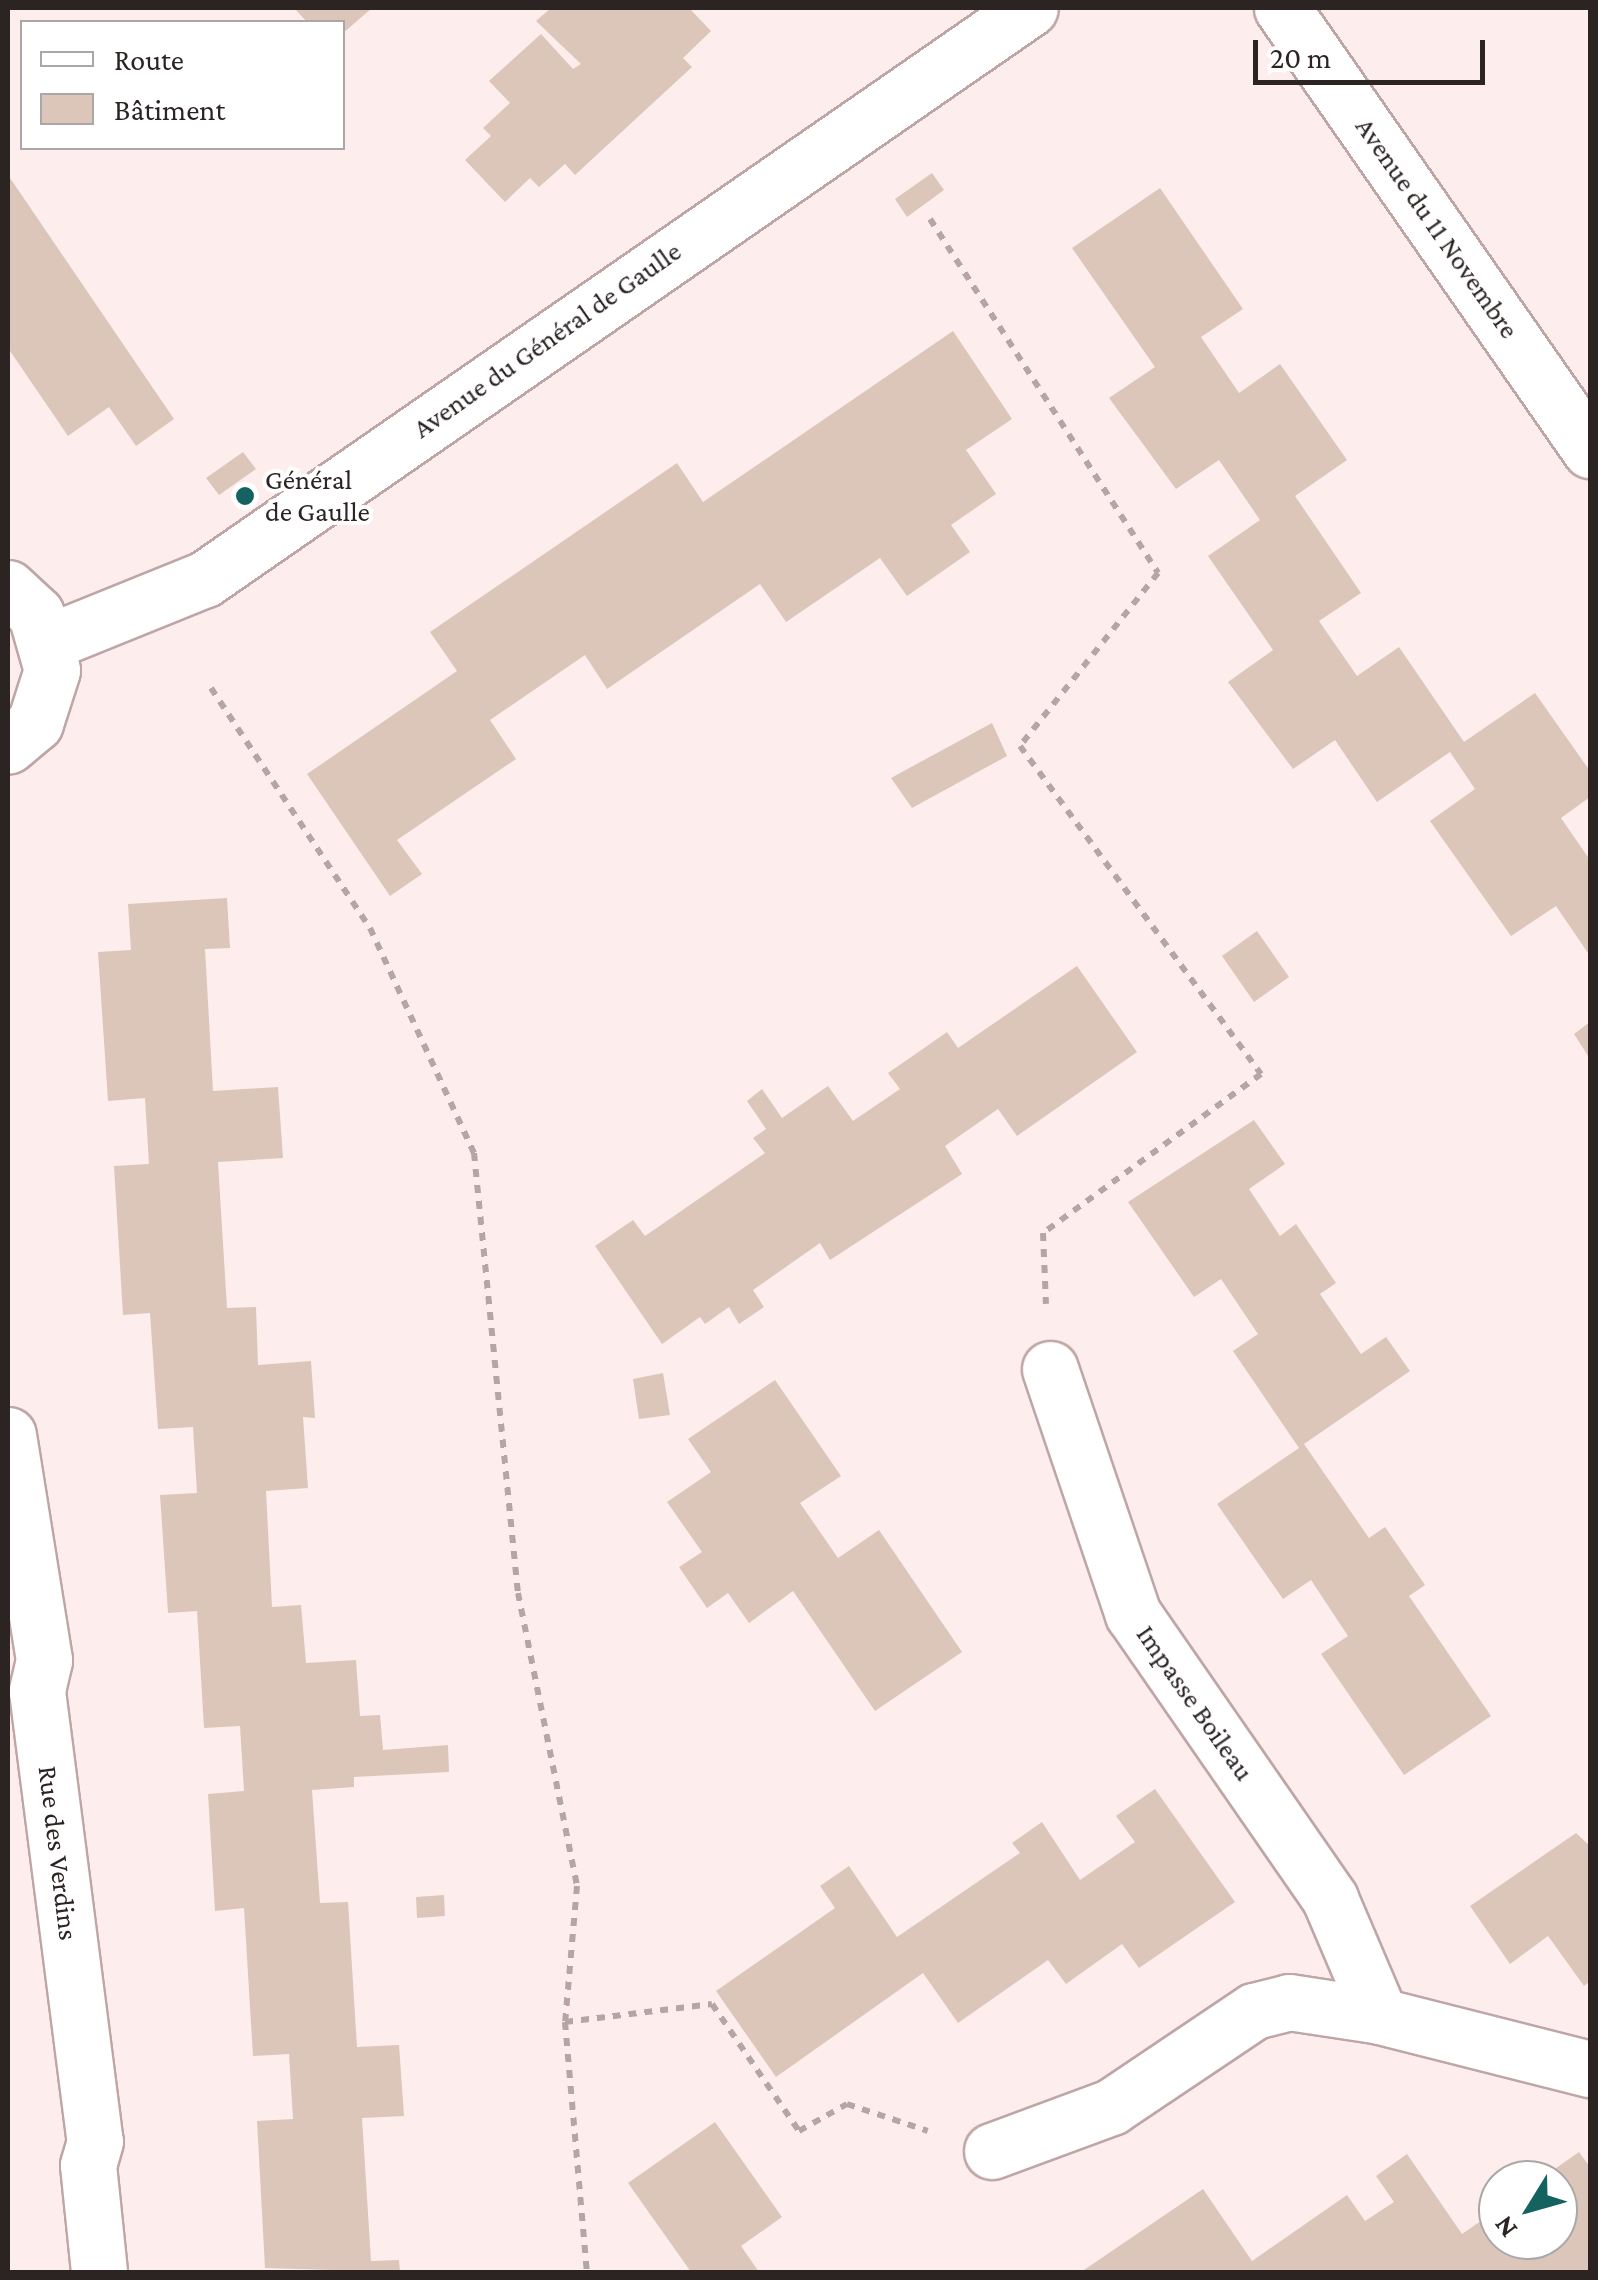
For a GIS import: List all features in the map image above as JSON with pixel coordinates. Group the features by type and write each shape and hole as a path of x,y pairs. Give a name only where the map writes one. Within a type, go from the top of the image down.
{"street":[{"name":"Avenue du Général de Gaulle","path":"49,642 205,578 1030,8"},
{"name":"Avenue du 11 Novembre","path":"1282,8 1590,450"},
{"path":"8,588 36,614 49,642 47,698 34,723 8,746"},
{"name":"Impasse Boileau","path":"1050,1369 1133,1614 1330,1899 1380,2016"},
{"name":"Rue des Verdins","path":"8,1435 44,1660 37,1691 95,2141 88,2165 99,2272"},
{"path":"992,2151 1110,2108 1254,2012 1289,2002 1380,2016 1590,2069"}],"path":[{"path":"930,219 1158,573 1020,746 1261,1074 1043,1234 1050,1369"},
{"path":"212,688 370,928 474,1153 518,1593 577,1886 565,2022 588,2272"},
{"path":"565,2022 712,2004 799,2132 847,2104 992,2151"}],"building":[{"path":"294,8 372,8 345,31 345,20 305,20"},
{"path":"551,8 689,8 711,31 683,58 692,67 575,175 565,164 539,187 530,178 505,202 465,160 491,136 483,128 510,103 489,81 541,34 573,69 581,64 536,21"},
{"path":"932,173 944,190 907,217 895,199"},
{"path":"8,175 174,419 136,446 109,407 68,436 8,348"},
{"path":"1160,188 1243,309 1201,337 1239,393 1280,364 1347,460 1295,496 1361,593 1319,621 1357,676 1399,647 1464,742 1535,693 1590,771 1590,797 1561,818 1590,860 1590,956 1556,906 1511,936 1430,821 1475,789 1450,752 1377,802 1335,740 1293,769 1228,682 1273,650 1208,556 1260,520 1219,460 1176,489 1109,398 1155,367 1072,248"},
{"path":"953,331 1012,419 966,450 996,494 951,525 970,552 907,596 880,558 786,622 760,584 607,689 585,655 490,720 516,759 397,840 422,874 390,896 307,774 457,671 430,632 677,463 703,502"},
{"path":"243,452 256,469 219,495 206,478"},
{"path":"992,723 1007,756 912,808 891,778"},
{"path":"227,898 230,948 205,949 213,1091 278,1087 283,1158 218,1162 227,1308 256,1307 258,1365 311,1361 315,1418 303,1417 308,1488 266,1491 272,1607 301,1605 306,1663 356,1660 360,1716 380,1715 383,1750 448,1745 449,1772 354,1777 354,1787 312,1790 320,1903 348,1902 357,2047 399,2045 404,2116 362,2118 371,2261 399,2260 400,2272 265,2268 257,2121 293,2119 289,2054 253,2056 244,1908 215,1911 208,1794 244,1791 240,1726 204,1728 197,1611 168,1613 160,1495 197,1493 193,1427 158,1429 150,1313 123,1315 114,1166 149,1164 145,1098 108,1101 98,952 131,950 128,904"},
{"path":"1257,931 1289,977 1254,1002 1222,956"},
{"path":"1077,966 1137,1052 1017,1136 998,1109 945,1146 962,1174 830,1260 820,1243 753,1290 764,1307 739,1324 729,1307 705,1324 700,1317 662,1344 595,1246 633,1220 645,1236 765,1153 753,1138 766,1129 747,1101 762,1089 782,1118 828,1086 853,1121 900,1089 888,1073 947,1032 958,1048"},
{"path":"1590,1022 1590,1059 1574,1034"},
{"path":"1254,1120 1285,1164 1249,1189 1280,1236 1296,1224 1336,1283 1320,1294 1361,1354 1386,1337 1410,1371 1304,1444 1369,1538 1385,1527 1425,1585 1409,1596 1491,1716 1404,1775 1321,1654 1348,1636 1311,1580 1283,1599 1217,1504 1299,1448 1233,1351 1258,1334 1221,1279 1194,1297 1128,1202"},
{"path":"663,1373 670,1415 639,1419 633,1379"},
{"path":"775,1380 841,1476 800,1503 838,1558 879,1530 962,1652 875,1711 793,1591 749,1623 728,1593 707,1608 679,1567 702,1552 667,1502 711,1472 688,1439"},
{"path":"1155,1789 1235,1902 1139,1968 1122,1944 1066,1984 1048,1960 958,2023 923,1973 776,2077 716,1991 835,1908 820,1886 849,1866 897,1937 1020,1853 1012,1843 1042,1822 1080,1880 1135,1842 1116,1816"},
{"path":"1576,1833 1590,1846 1590,1981 1584,1986 1548,1936 1510,1964 1470,1906"},
{"path":"444,1895 445,1916 417,1918 416,1897"},
{"path":"715,2122 782,2217 741,2246 759,2272 691,2272 628,2183"},
{"path":"1579,2152 1590,2167 1590,2272 1081,2272 1203,2189 1252,2261 1347,2195 1365,2221 1394,2202 1376,2176 1407,2154 1462,2234 1478,2223 1478,2260 1578,2260 1578,2160 1568,2160"}],"place":[{"name":"Général de Gaulle","path":"245,496"}]}
